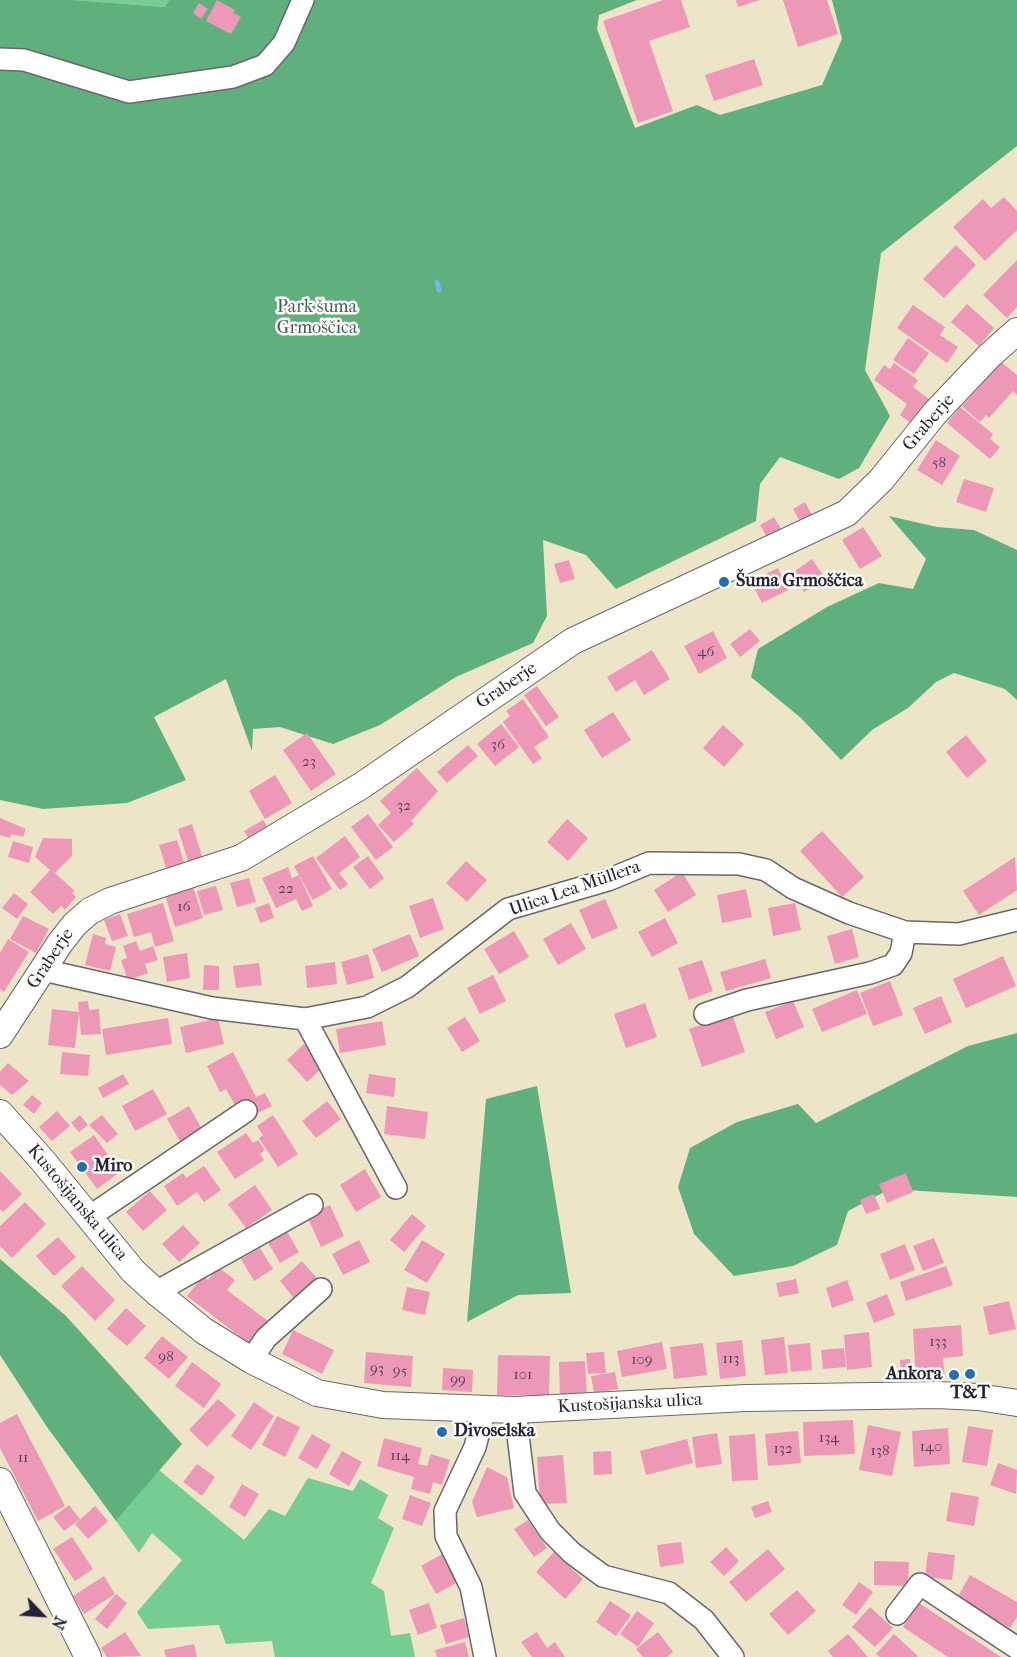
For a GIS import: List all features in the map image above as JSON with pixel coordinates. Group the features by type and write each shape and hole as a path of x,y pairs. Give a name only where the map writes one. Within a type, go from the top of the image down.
{"street":[{"path":"0,59 24,60 129,92 233,77 265,65 284,43 303,0"},
{"name":"Graberje","path":"0,1035 75,924 90,911 110,901 251,853 361,786 573,641 847,513 881,480 935,413 1017,331"},
{"name":"Ulica Lea Müllera","path":"43,970 212,1008 305,1019 367,1007 406,987 508,909 608,880 649,863 739,864 766,870 793,888 840,909 905,932 959,934 1017,920"},
{"path":"705,1014 747,1000 870,974 893,965 901,953 905,932"},
{"path":"305,1019 396,1188"},
{"path":"89,1217 246,1111"},
{"name":"Kustošijanska ulica","path":"0,1113 133,1270 156,1292 204,1331 251,1360 317,1393 383,1405 515,1410 746,1398 937,1395 978,1397 1017,1403"},
{"path":"156,1292 312,1205"},
{"path":"251,1360 266,1338 321,1289"},
{"path":"485,1409 475,1447 445,1511 446,1536 471,1587 485,1657"},
{"path":"515,1410 525,1493 550,1531 572,1553 603,1576 669,1593 704,1620 733,1657"},
{"path":"0,1480 88,1657"},
{"path":"897,1614 920,1584 1017,1648"}],"green space":[{"name":"Park šuma Grmoščica","path":"0,0 73,0 165,7 169,0 637,0 599,15 597,29 635,128 697,105 720,115 822,85 842,39 832,0 1017,0 1017,146 881,253 865,370 890,416 859,468 839,479 780,457 760,484 756,521 616,589 586,555 543,540 547,616 533,643 456,677 380,725 333,744 280,727 253,729 252,751 226,679 154,717 186,780 127,803 43,809 0,800"},
{"path":"73,0 169,0 165,7"},
{"path":"889,516 937,527 974,530 1017,550 1017,700 1005,689 954,673 936,682 908,708 872,730 841,760 801,718 751,677 758,649 827,607 879,583 913,589 926,559"},
{"path":"1017,1033 1017,1197 890,1189 848,1211 837,1245 793,1266 734,1276 694,1234 678,1187 690,1148 737,1122 798,1104 816,1123 968,1046"},
{"path":"537,1086 571,1293 518,1295 467,1322 486,1099"},
{"path":"0,1259 66,1316 182,1444 116,1521 47,1427 0,1355"},
{"path":"159,1470 244,1540 269,1509 285,1516 308,1478 353,1491 360,1479 388,1495 378,1518 394,1528 371,1583 384,1591 391,1636 410,1633 415,1657 275,1657 272,1641 226,1644 219,1625 148,1629 137,1612 182,1560 152,1533 139,1553 116,1521"}],"building":[{"path":"217,0 235,10 233,13 241,17 231,34 206,21"},
{"path":"663,0 681,0 690,27 649,41 673,111 638,123 603,21"},
{"path":"736,0 760,0 738,7"},
{"path":"783,0 827,0 838,34 798,47"},
{"path":"199,3 208,9 201,19 193,13"},
{"path":"754,59 763,85 714,101 705,75"},
{"path":"1004,197 1017,211 1017,230 985,261 953,227 983,199 991,208"},
{"path":"956,245 976,265 944,298 923,279"},
{"path":"1017,260 1017,307 1007,318 983,295"},
{"path":"967,304 994,328 979,346 951,322"},
{"path":"913,305 945,327 940,335 958,347 947,363 897,328"},
{"path":"908,338 929,353 914,374 893,360"},
{"path":"1001,362 1017,375 1017,395 1013,391 989,418 986,415 980,422 962,406"},
{"path":"894,363 918,380 913,387 930,400 912,424 900,415 907,404 874,380 884,365 890,369"},
{"path":"960,407 993,434 990,439 1000,447 990,459 947,423"},
{"path":"936,440 960,456 942,485 917,470"},
{"path":"964,479 994,488 986,512 956,502"},
{"path":"805,502 812,515 800,521 793,509"},
{"path":"774,517 781,529 767,537 760,525"},
{"path":"863,527 882,556 860,569 842,540"},
{"path":"812,559 825,578 804,592 792,573"},
{"path":"569,560 575,579 560,583 554,564"},
{"path":"778,568 788,590 762,603 751,581"},
{"path":"750,629 760,641 740,657 730,644"},
{"path":"713,631 727,658 699,674 684,646"},
{"path":"652,650 670,679 644,695 635,680 616,692 607,677"},
{"path":"537,686 559,717 546,726 524,695"},
{"path":"523,699 549,737 534,747 542,758 533,764 503,722 510,716 506,711"},
{"path":"613,712 631,740 602,758 584,730"},
{"path":"501,724 519,747 495,766 477,744"},
{"path":"723,725 744,744 724,767 703,748"},
{"path":"307,733 336,774 311,791 283,750"},
{"path":"966,735 987,761 967,778 946,752"},
{"path":"468,745 478,756 447,783 437,772"},
{"path":"417,768 438,791 411,821 414,824 394,842 378,825 391,813 380,801"},
{"path":"275,775 292,803 265,819 249,791"},
{"path":"368,814 393,847 376,860 351,827"},
{"path":"0,818 26,829 23,837 11,834 10,838 0,835"},
{"path":"567,819 588,838 568,861 547,842"},
{"path":"263,820 270,831 251,842 244,831"},
{"path":"192,824 203,859 189,864 178,829"},
{"path":"822,831 864,877 842,897 800,851"},
{"path":"345,836 360,857 339,873 348,884 340,890 316,858"},
{"path":"43,838 72,839 72,856 55,873 75,891 72,893 76,897 65,910 61,906 53,914 30,892 50,870 35,857"},
{"path":"177,840 184,862 166,868 159,845"},
{"path":"13,841 33,847 29,863 8,857"},
{"path":"313,856 332,889 313,900 294,866"},
{"path":"368,856 384,878 370,889 353,867"},
{"path":"1015,857 1017,890 979,915 963,891"},
{"path":"466,861 487,880 467,902 446,883"},
{"path":"288,867 292,878 299,875 313,906 302,911 296,899 276,908 262,878"},
{"path":"682,872 696,895 668,912 654,890"},
{"path":"249,878 256,902 237,907 230,883"},
{"path":"193,886 203,918 175,927 165,895"},
{"path":"216,886 223,910 204,915 197,891"},
{"path":"746,889 752,917 722,923 717,895"},
{"path":"14,893 28,904 17,919 2,908"},
{"path":"433,898 444,929 420,938 409,906"},
{"path":"605,899 618,928 592,939 579,910"},
{"path":"163,903 174,941 155,947 151,932 134,937 127,914"},
{"path":"269,903 274,918 260,923 255,908"},
{"path":"795,903 801,930 773,936 768,908"},
{"path":"120,914 128,936 112,941 104,920"},
{"path":"23,916 49,929 36,953 10,939"},
{"path":"665,918 678,943 652,957 638,932"},
{"path":"571,923 586,949 558,965 543,939"},
{"path":"852,929 859,957 835,964 827,936"},
{"path":"514,931 529,957 499,974 484,949"},
{"path":"93,934 106,938 105,944 116,947 110,971 85,965"},
{"path":"410,934 419,956 382,972 372,949"},
{"path":"8,939 29,952 4,992 0,989 0,953"},
{"path":"136,941 140,951 153,946 158,960 145,964 148,973 128,980 121,960 127,958 123,946"},
{"path":"187,953 190,978 167,982 163,957"},
{"path":"368,954 374,978 347,985 341,962"},
{"path":"1003,956 1016,986 966,1008 953,979"},
{"path":"765,959 771,978 726,991 720,972"},
{"path":"702,960 713,991 689,1000 678,968"},
{"path":"335,962 337,984 307,988 305,966"},
{"path":"259,963 262,985 236,988 233,966"},
{"path":"204,965 219,966 219,990 203,990"},
{"path":"493,975 506,1001 480,1014 467,988"},
{"path":"890,981 903,1015 873,1026 860,993"},
{"path":"857,990 867,1014 822,1032 812,1009"},
{"path":"941,996 952,1022 925,1034 913,1008"},
{"path":"88,1001 89,1010 99,1009 101,1034 81,1035 78,1002"},
{"path":"793,1001 804,1027 776,1039 765,1012"},
{"path":"645,1003 657,1037 626,1048 614,1014"},
{"path":"52,1009 79,1012 75,1048 48,1045"},
{"path":"732,1014 745,1052 702,1067 689,1029"},
{"path":"465,1017 480,1041 462,1052 447,1028"},
{"path":"168,1018 172,1044 106,1055 102,1029"},
{"path":"218,1018 224,1044 186,1053 180,1027"},
{"path":"382,1021 386,1045 340,1053 336,1029"},
{"path":"304,1044 324,1066 307,1082 287,1060"},
{"path":"62,1052 90,1055 88,1076 60,1074"},
{"path":"233,1052 256,1097 265,1093 272,1106 254,1115 238,1111 226,1089 220,1092 207,1066"},
{"path":"8,1063 29,1081 12,1095 0,1085 0,1072"},
{"path":"123,1074 129,1084 103,1098 98,1088"},
{"path":"369,1074 396,1078 394,1097 366,1093"},
{"path":"153,1089 167,1114 135,1131 122,1106"},
{"path":"32,1095 42,1103 34,1114 23,1105"},
{"path":"327,1101 341,1119 316,1138 302,1121"},
{"path":"189,1106 203,1131 181,1143 167,1119"},
{"path":"387,1106 428,1112 425,1139 384,1134"},
{"path":"57,1111 70,1126 52,1141 39,1127"},
{"path":"80,1115 88,1125 79,1132 71,1123"},
{"path":"102,1115 118,1134 107,1143 89,1125"},
{"path":"273,1115 298,1154 278,1167 259,1138 263,1135 257,1126"},
{"path":"246,1133 253,1143 258,1140 265,1150 260,1154 264,1160 235,1179 217,1152"},
{"path":"94,1135 120,1172 97,1189 70,1152"},
{"path":"204,1166 221,1190 204,1202 197,1192 177,1206 164,1186 183,1173 186,1178"},
{"path":"365,1169 381,1197 356,1212 340,1185"},
{"path":"0,1171 22,1194 3,1212 0,1209"},
{"path":"906,1173 913,1192 887,1203 879,1184"},
{"path":"255,1185 272,1210 246,1228 228,1204"},
{"path":"150,1191 167,1210 143,1231 126,1212"},
{"path":"874,1194 880,1209 866,1214 860,1200"},
{"path":"25,1202 46,1224 12,1258 0,1246 0,1226"},
{"path":"330,1205 344,1236 321,1247 307,1216"},
{"path":"412,1214 426,1226 404,1252 390,1240"},
{"path":"183,1225 200,1243 179,1262 162,1244"},
{"path":"286,1230 299,1252 280,1263 267,1241"},
{"path":"58,1237 76,1257 54,1276 36,1256"},
{"path":"934,1238 944,1263 923,1271 913,1246"},
{"path":"359,1240 370,1262 343,1275 332,1254"},
{"path":"422,1240 445,1254 427,1283 404,1270"},
{"path":"905,1244 915,1270 890,1280 880,1254"},
{"path":"260,1248 273,1269 254,1281 241,1259"},
{"path":"302,1261 320,1282 297,1302 280,1281"},
{"path":"82,1266 115,1300 95,1321 61,1286"},
{"path":"946,1266 953,1285 906,1301 900,1282"},
{"path":"218,1267 235,1280 227,1290 269,1322 251,1345 187,1296 203,1276 208,1280"},
{"path":"796,1279 799,1293 779,1297 776,1283"},
{"path":"847,1280 854,1300 832,1308 826,1288"},
{"path":"407,1287 430,1292 425,1315 402,1310"},
{"path":"887,1294 895,1315 874,1323 866,1303"},
{"path":"1009,1301 1016,1329 989,1335 983,1307"},
{"path":"126,1308 146,1326 127,1346 107,1329"},
{"path":"961,1325 963,1356 943,1358 945,1379 916,1381 913,1329"},
{"path":"293,1330 334,1350 322,1374 282,1354"},
{"path":"869,1332 872,1367 847,1370 844,1335"},
{"path":"162,1336 188,1357 169,1379 144,1358"},
{"path":"784,1337 788,1373 765,1375 761,1340"},
{"path":"742,1340 746,1376 720,1379 716,1343"},
{"path":"662,1342 667,1369 622,1377 617,1351"},
{"path":"703,1343 707,1375 674,1379 670,1347"},
{"path":"810,1343 812,1370 791,1372 788,1345"},
{"path":"844,1348 846,1367 823,1369 821,1350"},
{"path":"366,1352 413,1356 411,1387 364,1383"},
{"path":"604,1352 606,1373 588,1374 586,1353"},
{"path":"498,1355 550,1356 549,1395 497,1395"},
{"path":"910,1359 911,1377 901,1378 900,1360"},
{"path":"585,1361 587,1397 560,1398 559,1362"},
{"path":"192,1362 221,1384 204,1408 175,1386"},
{"path":"443,1368 473,1370 472,1392 442,1390"},
{"path":"615,1372 618,1389 594,1393 591,1376"},
{"path":"218,1399 236,1415 207,1447 189,1430"},
{"path":"254,1402 274,1416 251,1450 231,1436"},
{"path":"17,1414 65,1506 38,1521 0,1448 0,1423"},
{"path":"277,1416 300,1427 285,1457 262,1445"},
{"path":"853,1420 855,1454 804,1456 803,1422"},
{"path":"868,1425 901,1432 892,1476 859,1470"},
{"path":"968,1426 993,1430 987,1466 962,1462"},
{"path":"948,1428 950,1464 914,1467 912,1431"},
{"path":"798,1431 801,1463 768,1466 765,1434"},
{"path":"717,1433 722,1464 696,1468 692,1437"},
{"path":"312,1434 331,1445 317,1469 298,1458"},
{"path":"755,1434 758,1480 732,1481 729,1436"},
{"path":"384,1438 422,1448 418,1464 427,1466 431,1454 450,1460 442,1485 433,1482 430,1494 411,1489 414,1477 377,1466"},
{"path":"687,1439 693,1463 646,1475 640,1451"},
{"path":"342,1451 362,1462 349,1486 329,1474"},
{"path":"611,1451 612,1474 594,1475 593,1452"},
{"path":"563,1455 567,1503 540,1504 537,1457"},
{"path":"998,1463 1017,1470 1016,1494 990,1485"},
{"path":"197,1464 215,1477 202,1496 183,1482"},
{"path":"487,1467 507,1477 514,1508 477,1517 472,1502"},
{"path":"242,1484 259,1494 245,1517 229,1507"},
{"path":"951,1492 979,1497 974,1526 946,1521"},
{"path":"410,1495 431,1503 422,1526 402,1519"},
{"path":"768,1501 772,1512 755,1518 751,1507"},
{"path":"69,1505 80,1519 64,1531 53,1517"},
{"path":"95,1506 108,1521 88,1539 75,1524"},
{"path":"528,1520 547,1548 534,1557 514,1529"},
{"path":"72,1537 93,1569 75,1581 53,1549"},
{"path":"681,1542 684,1563 660,1567 657,1545"},
{"path":"726,1547 739,1561 724,1576 710,1562"},
{"path":"768,1549 785,1569 746,1602 729,1582"},
{"path":"554,1552 583,1579 565,1599 536,1572"},
{"path":"928,1552 955,1555 952,1580 925,1577"},
{"path":"442,1554 458,1582 436,1594 421,1566"},
{"path":"874,1561 909,1562 908,1586 874,1585"},
{"path":"970,1575 1017,1602 1017,1617 1010,1628 957,1598"},
{"path":"104,1576 115,1594 84,1614 73,1596"},
{"path":"859,1582 873,1592 856,1615 842,1605"},
{"path":"797,1590 816,1611 788,1635 769,1614"},
{"path":"116,1594 127,1603 107,1629 95,1619"},
{"path":"610,1601 631,1615 616,1636 596,1622"},
{"path":"429,1603 437,1628 418,1635 409,1610"},
{"path":"919,1603 1001,1657 948,1657 903,1627"},
{"path":"870,1607 893,1628 875,1647 852,1627"},
{"path":"637,1611 654,1623 638,1647 620,1634"},
{"path":"464,1618 469,1637 446,1644 440,1625"},
{"path":"125,1632 141,1656 107,1657 101,1648"},
{"path":"537,1632 547,1648 555,1642 565,1657 532,1657 521,1642"},
{"path":"658,1632 673,1652 667,1657 643,1657 636,1649"},
{"path":"848,1634 868,1657 833,1657 828,1651"},
{"path":"894,1634 918,1656 880,1657 876,1654"},
{"path":"465,1642 469,1657 437,1657 435,1650"},
{"path":"194,1644 197,1657 166,1657 164,1650"}],"waterway":[{"path":"437,282 439,290"}],"place":[{"name":"Šuma Grmoščica","path":"724,582"},
{"name":"Miro","path":"82,1167"},
{"name":"T&T","path":"970,1374"},
{"name":"Ankora","path":"954,1375"},
{"name":"Divoselska","path":"442,1432"}]}
